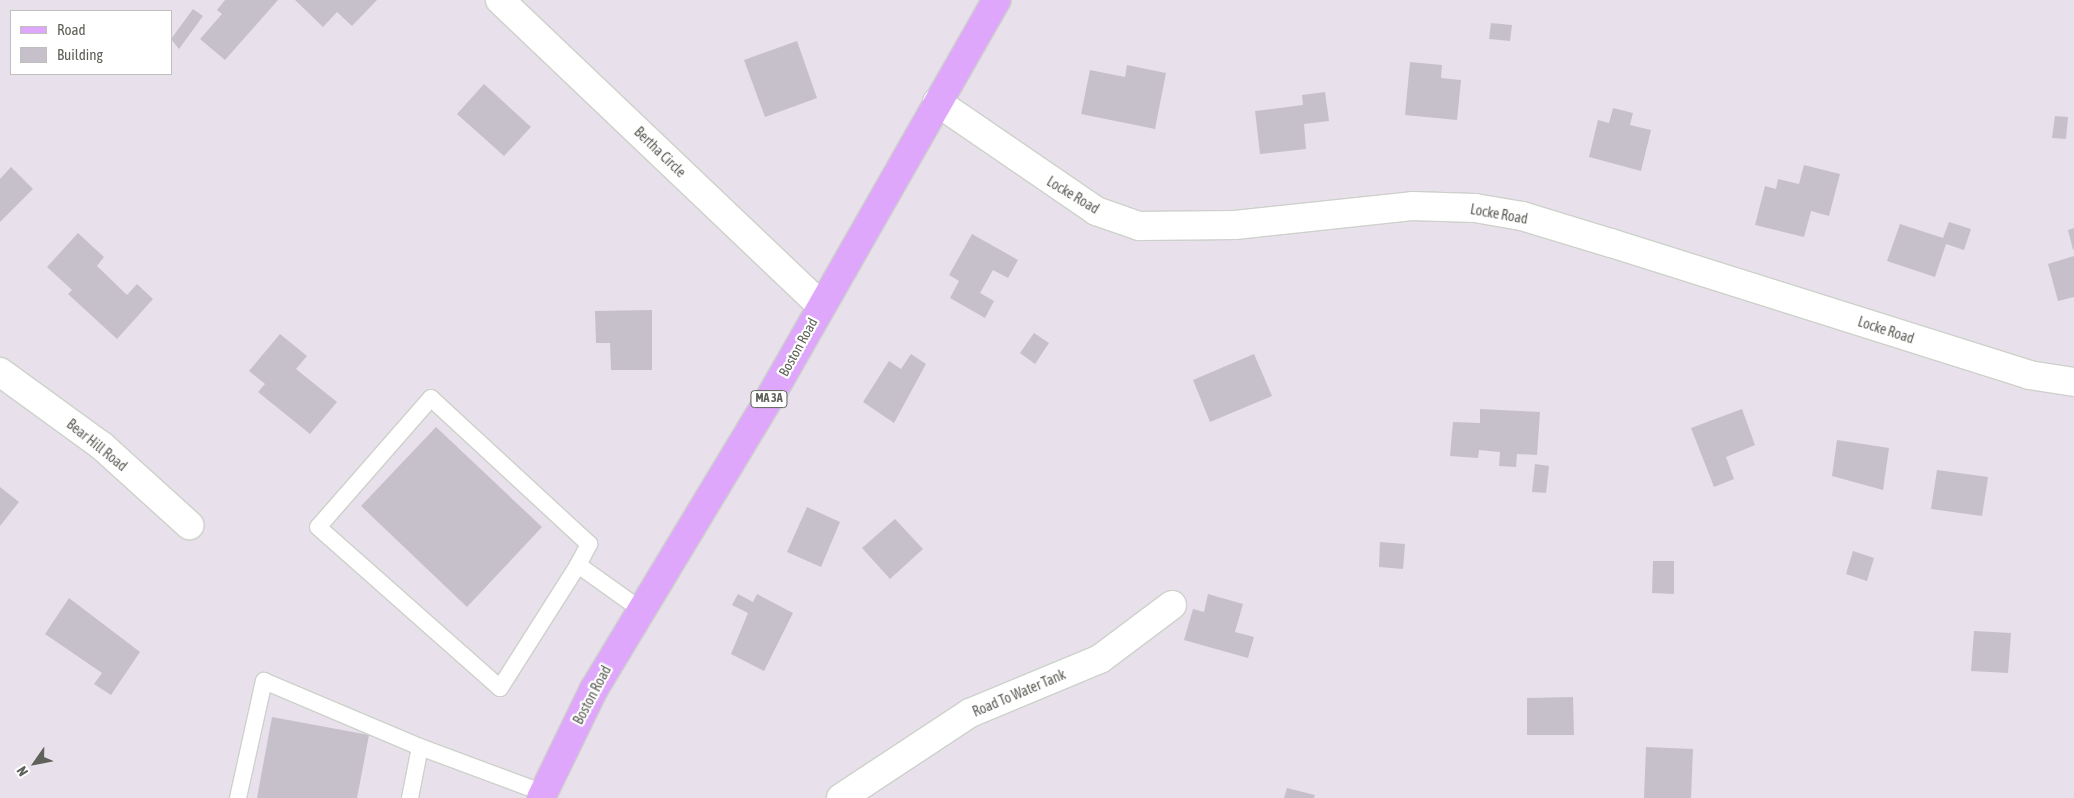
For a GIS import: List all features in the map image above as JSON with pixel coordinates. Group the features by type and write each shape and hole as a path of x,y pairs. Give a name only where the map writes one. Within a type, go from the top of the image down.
{"main road":[{"name":"Boston Road","path":"543,795 594,689 997,0"}],"street":[{"name":"Bertha Circle","path":"500,0 820,305"},
{"name":"Locke Road","path":"938,102 1088,206 1139,226 1235,225 1412,206 1475,208 1522,216 2029,375 2074,382"},
{"name":"Bear Hill Road","path":"0,372 102,446 189,525"},
{"name":"Road To Water Tank","path":"842,798 970,712 1100,659 1172,605"}],"lane":[{"path":"431,398 589,544 578,565 500,688 318,527 431,398"},
{"path":"578,565 641,610"},
{"path":"238,798 264,681 420,747 543,795"},
{"path":"410,798 420,747"}],"building":[{"path":"225,0 278,0 225,60 200,39 222,14 217,10"},
{"path":"295,0 377,0 352,26 337,12 323,27"},
{"path":"193,9 203,16 179,49 172,38"},
{"path":"1491,23 1512,25 1510,41 1489,39"},
{"path":"797,41 817,98 765,117 744,60"},
{"path":"1410,62 1442,65 1441,78 1461,80 1457,120 1405,115"},
{"path":"1127,65 1166,73 1155,129 1081,114 1090,70 1125,77"},
{"path":"484,84 531,127 504,156 457,114"},
{"path":"1325,92 1329,121 1304,124 1306,149 1260,154 1255,111 1303,105 1302,95"},
{"path":"1613,108 1633,113 1630,125 1651,130 1641,171 1589,157 1598,120 1609,123"},
{"path":"2055,116 2068,117 2066,139 2052,138"},
{"path":"1804,165 1840,174 1829,216 1811,211 1804,237 1755,225 1765,186 1776,189 1778,179 1799,184"},
{"path":"11,167 33,189 0,222 0,179"},
{"path":"1949,222 1971,229 1964,250 1946,244 1935,277 1887,261 1900,224 1943,238"},
{"path":"2074,228 2074,249 2073,250 2068,230"},
{"path":"78,233 104,257 97,266 127,295 137,284 153,299 117,339 68,294 72,290 47,267"},
{"path":"972,234 1018,260 1008,278 993,270 980,293 994,301 985,318 950,298 959,281 949,275"},
{"path":"2074,256 2074,297 2058,301 2048,264"},
{"path":"652,310 652,370 611,370 610,343 596,343 595,311"},
{"path":"1034,333 1049,343 1035,364 1020,353"},
{"path":"280,334 307,356 296,369 337,402 310,434 258,392 265,384 249,371"},
{"path":"911,354 926,364 894,423 863,402 889,361 901,369"},
{"path":"1254,354 1272,396 1210,422 1193,380"},
{"path":"1480,409 1540,412 1537,455 1517,454 1516,467 1499,466 1500,452 1479,450 1478,458 1450,456 1453,422 1480,423"},
{"path":"1742,409 1755,445 1726,457 1734,479 1714,487 1691,428"},
{"path":"436,427 542,527 467,607 361,506"},
{"path":"1837,440 1889,448 1883,490 1832,476"},
{"path":"1535,464 1549,466 1546,493 1532,492"},
{"path":"1937,470 1988,477 1982,516 1931,509"},
{"path":"0,487 19,502 0,526"},
{"path":"807,507 840,522 821,567 787,552"},
{"path":"895,519 923,549 890,579 862,548"},
{"path":"1380,542 1405,544 1403,569 1379,567"},
{"path":"1853,551 1874,558 1867,581 1846,574"},
{"path":"1653,561 1674,561 1674,594 1652,593"},
{"path":"738,594 753,602 757,594 793,613 764,671 731,654 748,613 732,605"},
{"path":"1208,594 1243,604 1235,632 1254,637 1248,658 1184,640 1193,609 1204,612"},
{"path":"69,598 140,652 111,695 94,684 102,673 45,634"},
{"path":"1974,631 2011,633 2008,673 1971,671"},
{"path":"1573,697 1574,735 1527,735 1527,698"},
{"path":"272,717 369,735 357,798 257,798"},
{"path":"1646,747 1693,749 1691,798 1644,798"},
{"path":"1287,788 1315,795 1314,798 1284,798"}]}
